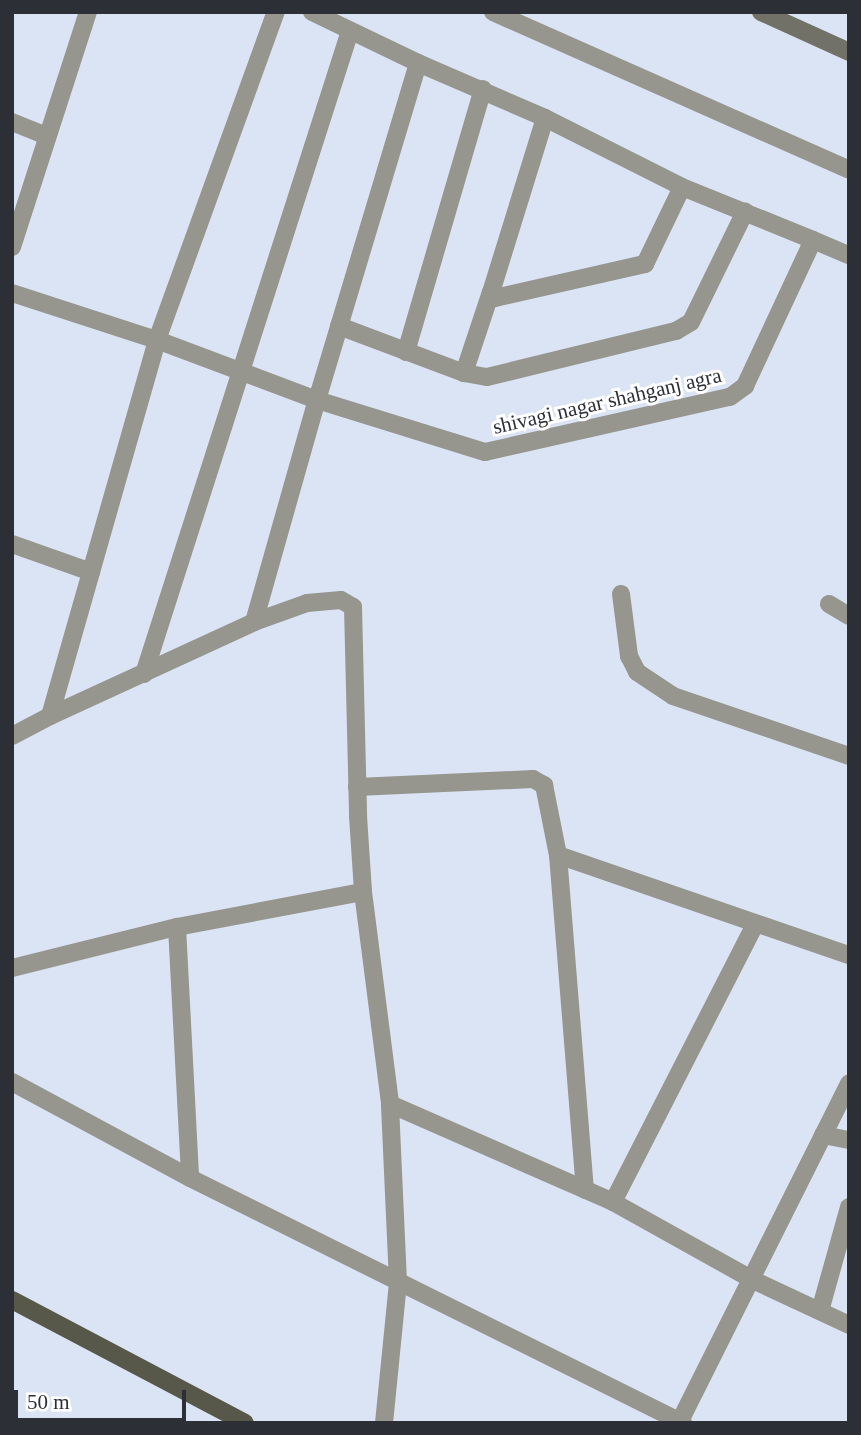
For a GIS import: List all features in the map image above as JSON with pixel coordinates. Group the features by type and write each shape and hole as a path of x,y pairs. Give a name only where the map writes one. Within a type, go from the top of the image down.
{"main road":[{"path":"761,12 849,51"},
{"path":"12,1300 245,1423"}],"street":[{"path":"12,247 88,12"},
{"path":"50,716 157,340 276,12"},
{"path":"312,12 418,63 545,118 682,187 849,255"},
{"path":"493,12 849,170"},
{"path":"144,674 350,31"},
{"path":"254,622 418,63"},
{"path":"406,352 483,89"},
{"path":"464,373 545,118"},
{"path":"12,122 47,136"},
{"path":"491,292 495,298 500,298 640,266 648,260 682,187"},
{"path":"339,326 464,373 490,377 684,327 691,322 745,212"},
{"name":"shivagi nagar shahganj agra","path":"12,293 157,340 317,400 485,452 730,397 745,386 813,240"},
{"path":"12,544 91,572"},
{"path":"621,594 629,656 637,672 673,696 849,756"},
{"path":"12,736 254,622 307,603 341,600 354,607 357,787 363,892 390,1104 398,1282 384,1423"},
{"path":"829,604 849,615"},
{"path":"357,787 540,780 544,785 558,855 585,1190"},
{"path":"558,855 755,925 849,955"},
{"path":"12,968 177,927 363,892"},
{"path":"613,1202 755,925"},
{"path":"177,927 190,1178"},
{"path":"12,1082 190,1178 681,1422 849,1083"},
{"path":"390,1104 613,1202 753,1280 849,1325"},
{"path":"823,1135 849,1140"},
{"path":"820,1311 849,1208"}]}
